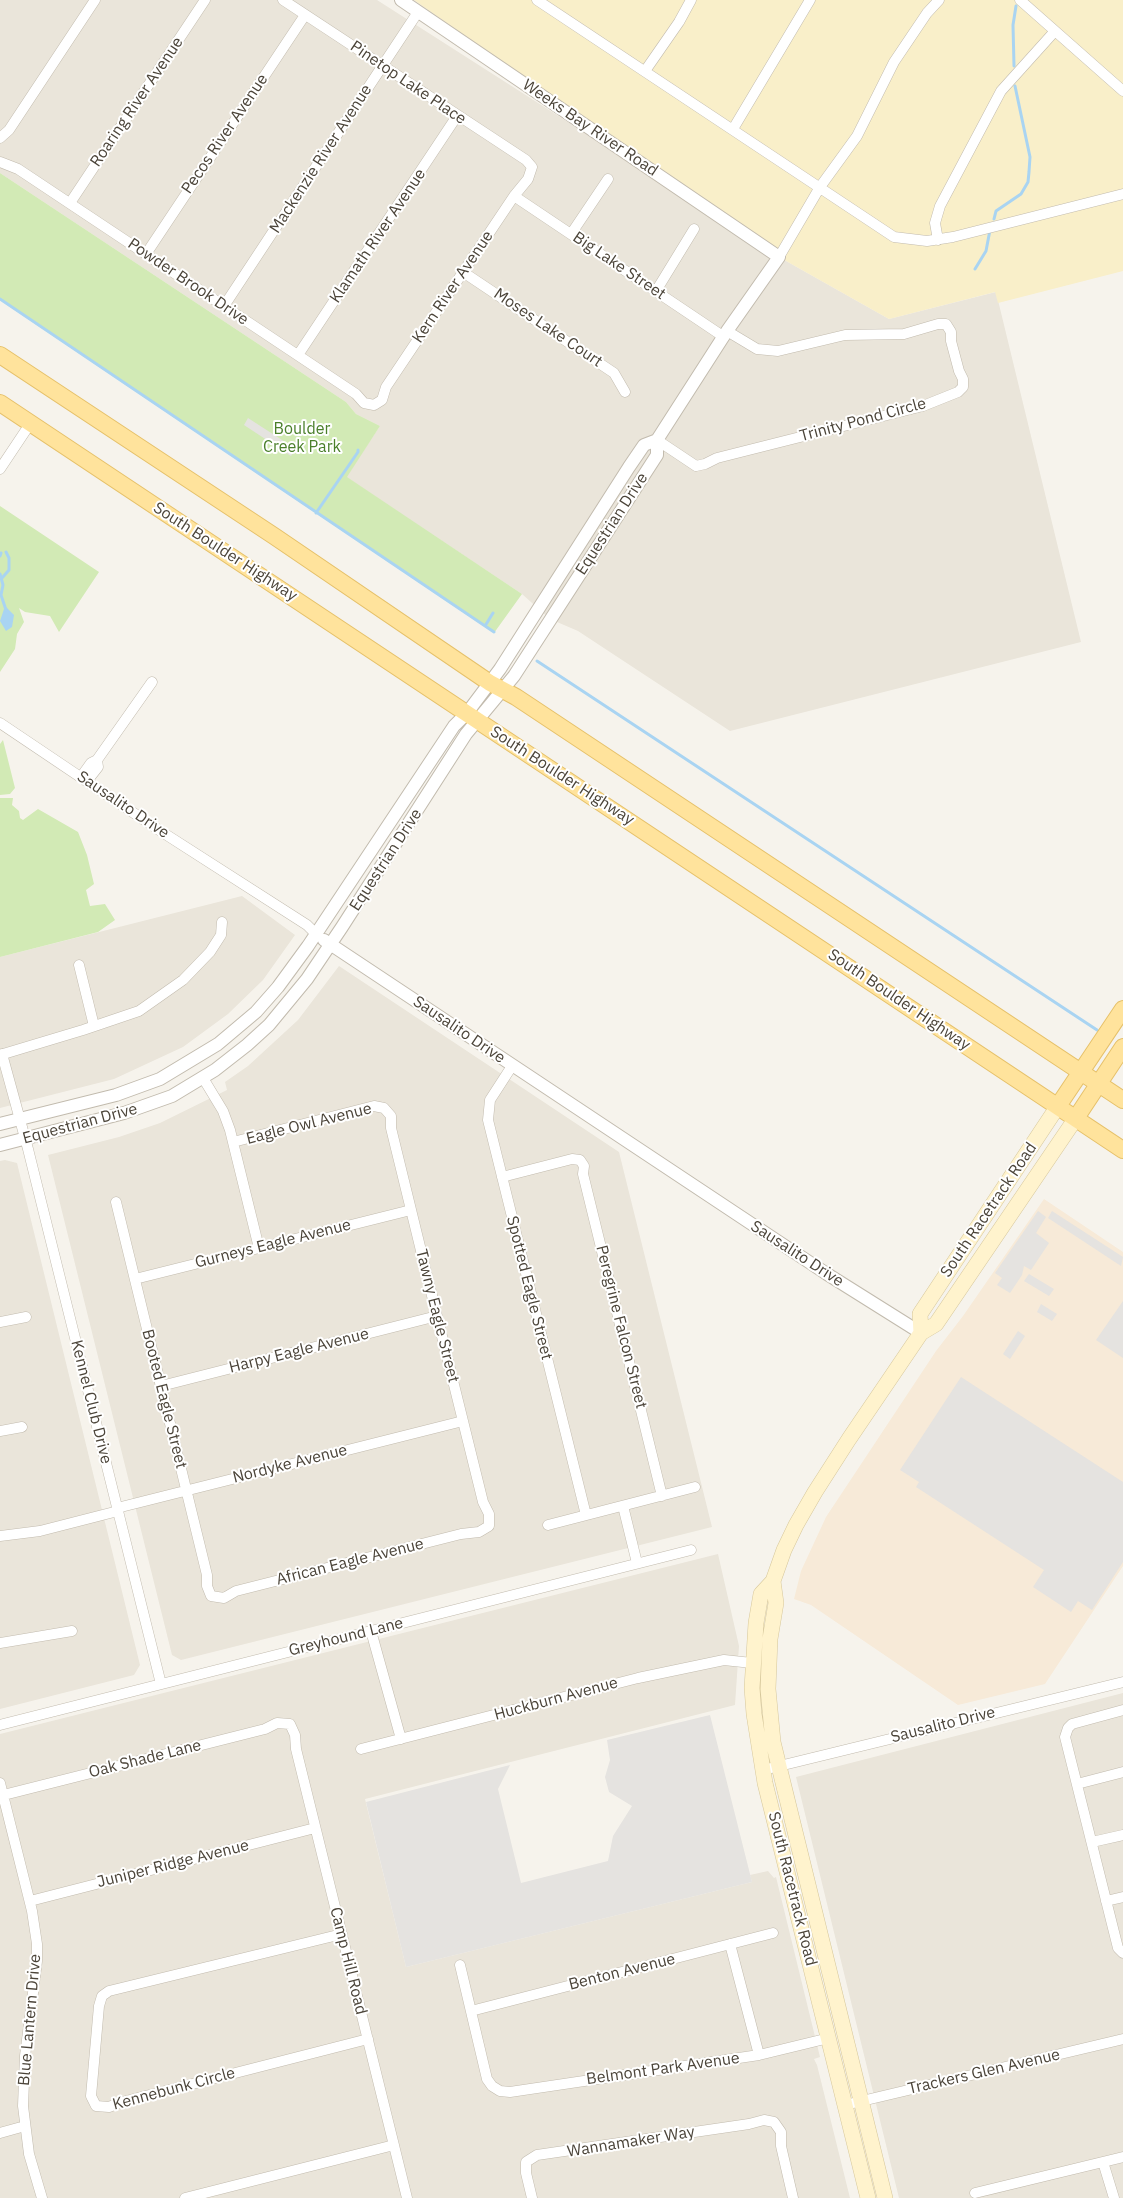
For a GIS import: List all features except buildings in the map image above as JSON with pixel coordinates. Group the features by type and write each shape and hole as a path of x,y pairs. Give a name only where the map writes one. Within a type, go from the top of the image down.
{"main road":[{"path":"0,355 274,536 497,687 516,697 1123,1100"},
{"name":"South Boulder Highway","path":"0,403 1123,1150"},
{"name":"South Racetrack Road","path":"921,1334 920,1314 1123,1009"},
{"name":"South Racetrack Road","path":"885,2198 861,2101 812,1938 770,1768 754,1714 752,1662 756,1623 762,1594 773,1581 784,1550 815,1492 921,1334 936,1324 1123,1047"},
{"name":"South Racetrack Road","path":"770,1768 773,1742 768,1689 770,1639 776,1603 773,1581"},
{"name":"South Racetrack Road","path":"812,1938 829,2038 868,2198"}],"street":[{"path":"0,138 9,130 95,0"},
{"name":"Roaring River Avenue","path":"70,203 205,0"},
{"name":"Pinetop Lake Place","path":"283,0 526,160 532,167"},
{"name":"Weeks Bay River Road","path":"401,0 779,257"},
{"path":"537,0 552,4 645,71 894,236 927,241 938,240 1123,194"},
{"path":"645,71 679,22 691,0"},
{"path":"733,130 810,0"},
{"path":"779,257 820,187 858,136 894,62 927,13 939,0"},
{"path":"1020,0 1123,91"},
{"name":"Mackenzie River Avenue","path":"224,306 418,12"},
{"name":"Pecos River Avenue","path":"146,254 305,14"},
{"path":"938,240 935,223 940,206 1001,91 1055,31"},
{"name":"Klamath River Avenue","path":"298,355 457,116"},
{"name":"Powder Brook Drive","path":"0,162 18,169 356,394 364,403 374,405"},
{"name":"Kern River Avenue","path":"374,405 382,400 386,387 514,196 528,179 532,167"},
{"path":"571,234 608,180"},
{"name":"Big Lake Street","path":"514,196 656,291 725,334"},
{"path":"656,291 694,229"},
{"name":"Equestrian Drive","path":"0,1146 146,1106 172,1096 204,1078 247,1045 268,1025 307,979 466,734 473,717 497,687 657,456 657,440 725,334 779,257"},
{"name":"Moses Lake Court","path":"463,272 614,373 625,392"},
{"name":"Trinity Pond Circle","path":"657,440 696,466 717,458 923,406 958,392 963,387 963,379 951,341 951,332 946,324 938,324 915,332 898,334 845,335 778,351 757,349 725,334"},
{"path":"0,469 30,424"},
{"name":"Equestrian Drive","path":"497,687 629,467 644,445 657,440"},
{"path":"84,779 98,767 97,760 152,682"},
{"name":"Equestrian Drive","path":"0,1124 141,1087 160,1079 203,1054 256,1012 278,987 316,934 454,726 473,717"},
{"name":"Sausalito Drive","path":"0,723 175,841 307,925 330,944 512,1066 921,1334"},
{"path":"1,1054 138,1011 183,980 210,952 220,934 222,922"},
{"path":"79,965 94,1026"},
{"name":"Kennel Club Drive","path":"1,1054 25,1139 161,1684"},
{"name":"Spotted Eagle Street","path":"512,1066 494,1091 487,1110 586,1515"},
{"path":"204,1078 223,1111 234,1142 259,1248"},
{"name":"Eagle Owl Avenue","path":"234,1142 374,1106 384,1108"},
{"name":"Tawny Eagle Street","path":"384,1108 390,1116 391,1128 483,1502 489,1514 489,1526"},
{"name":"Peregrine Falcon Street","path":"502,1177 572,1159 580,1160 584,1166 583,1174 662,1496"},
{"name":"Booted Eagle Street","path":"116,1202 208,1575 207,1586 211,1596"},
{"name":"Gurneys Eagle Avenue","path":"135,1279 411,1210"},
{"name":"Harpy Eagle Avenue","path":"161,1386 437,1316"},
{"path":"0,1322 26,1317"},
{"name":"Nordyke Avenue","path":"0,1536 40,1530 187,1490 463,1421"},
{"path":"0,1431 22,1427"},
{"path":"548,1525 694,1487"},
{"path":"623,1506 637,1563"},
{"name":"African Eagle Avenue","path":"211,1596 224,1598 236,1591 451,1536 479,1532 489,1526"},
{"name":"Greyhound Lane","path":"0,1725 691,1550"},
{"path":"0,1643 72,1631"},
{"path":"371,1631 400,1739"},
{"name":"Huckburn Avenue","path":"362,1749 638,1678 724,1660 752,1662"},
{"name":"Sausalito Drive","path":"770,1768 1123,1682"},
{"path":"1123,1710 1072,1724 1068,1728 1065,1737 1118,1948 1123,1953"},
{"name":"Oak Shade Lane","path":"2,1796 265,1729 278,1724 290,1724"},
{"name":"Camp Hill Road","path":"290,1724 295,1736 296,1749 407,2198"},
{"path":"1077,1784 1123,1772"},
{"name":"Blue Lantern Drive","path":"0,1783 30,1901 37,1944 23,2082 29,2154 42,2198"},
{"name":"Juniper Ridge Avenue","path":"30,1901 316,1828"},
{"path":"1092,1842 1123,1835"},
{"path":"1106,1901 1123,1897"},
{"name":"Benton Avenue","path":"471,2011 773,1933"},
{"name":"Kennebunk Circle","path":"342,1934 109,1991 102,1996 99,2006 91,2096 96,2106 109,2107 122,2102 368,2039"},
{"path":"730,1944 759,2055"},
{"path":"460,1965 471,2011"},
{"name":"Belmont Park Avenue","path":"471,2011 487,2079 496,2089 510,2092 759,2055 829,2038"},
{"name":"Trackers Glen Avenue","path":"845,2105 1123,2039"},
{"name":"Wannamaker Way","path":"532,2198 526,2172 526,2162 537,2155 749,2124 764,2120 774,2122 781,2132 781,2146 793,2198"},
{"path":"0,2133 26,2126"},
{"path":"185,2198 394,2145"},
{"path":"975,2193 1123,2157"},
{"path":"1103,2162 1114,2198"}],"shaded area":[{"path":"0,0 377,0 779,257 889,319 996,292 1081,642 730,731 578,631 550,619 522,594 346,477 380,426 356,414 346,402 0,173"},
{"path":"248,418 296,449 291,456 244,425"},
{"path":"242,896 295,935 263,980 228,1014 183,1047 114,1079 0,1108 0,957"},
{"path":"339,966 619,1152 712,1527 181,1660 172,1655 48,1155 119,1137 160,1123 227,1090 225,1082 248,1066 298,1020"},
{"path":"5,1160 17,1163 140,1665 134,1675 0,1709 0,1161"},
{"path":"1044,1199 1123,1252 1123,1566 1045,1684 958,1705 811,1605 794,1599 801,1571 826,1517 936,1351 963,1316"},
{"path":"1038,1211 1046,1217 1036,1233 1049,1243 1031,1270 1024,1266 1022,1275 1010,1293 997,1285 1002,1278 995,1273"},
{"path":"1052,1211 1123,1257 1121,1266 1048,1218"},
{"path":"1029,1274 1054,1289 1049,1296 1024,1281"},
{"path":"1123,1301 1123,1358 1096,1340"},
{"path":"1041,1304 1057,1314 1052,1321 1037,1312"},
{"path":"1018,1331 1025,1336 1010,1359 1003,1354"},
{"path":"961,1377 1123,1482 1123,1562 1092,1610 1078,1601 1071,1612 1033,1587 1044,1570 916,1487 919,1482 900,1470"},
{"path":"718,1554 739,1646 735,1705 365,1799 406,1967 752,1882 750,1875 768,1871 774,1878 776,1877 820,2057 814,2059 850,2198 0,2198 0,1734"},
{"path":"1123,1693 1123,2198 899,2198 796,1777"},
{"path":"710,1715 752,1882 406,1967 366,1802 510,1765 498,1789 521,1883 608,1861 613,1836 632,1806 609,1792 605,1777 610,1760 607,1740"}],"green space":[{"name":"Boulder Creek Park","path":"0,173 346,402 356,414 380,426 347,477 522,594 494,633 0,300"},
{"path":"0,506 99,572 59,632 50,616 25,612 19,608 24,622 17,634 15,649 0,672"},
{"path":"3,740 15,788 10,794 0,795 0,744"},
{"path":"0,798 13,798 12,805 19,811 20,818 23,820 38,809 78,832 87,855 94,884 86,890 90,906 105,904 115,920 98,932 0,957"}],"sand":[{"path":"414,0 1123,0 1123,271 998,303 995,292 889,319 779,257"}],"water":[{"path":"5,606 14,615 12,627 6,631 0,621"}],"waterway":[{"path":"1014,66 1013,25 1016,6"},
{"path":"994,219 996,211 1021,194 1028,182 1030,157 1015,86"},
{"path":"975,269 986,251 990,230"},
{"path":"0,299 494,632"},
{"path":"316,513 358,450"},
{"path":"2,578 9,570 9,558 6,552"},
{"path":"0,574 3,585 1,595 6,610"},
{"path":"485,626 493,613"},
{"path":"537,661 1097,1030"}]}
